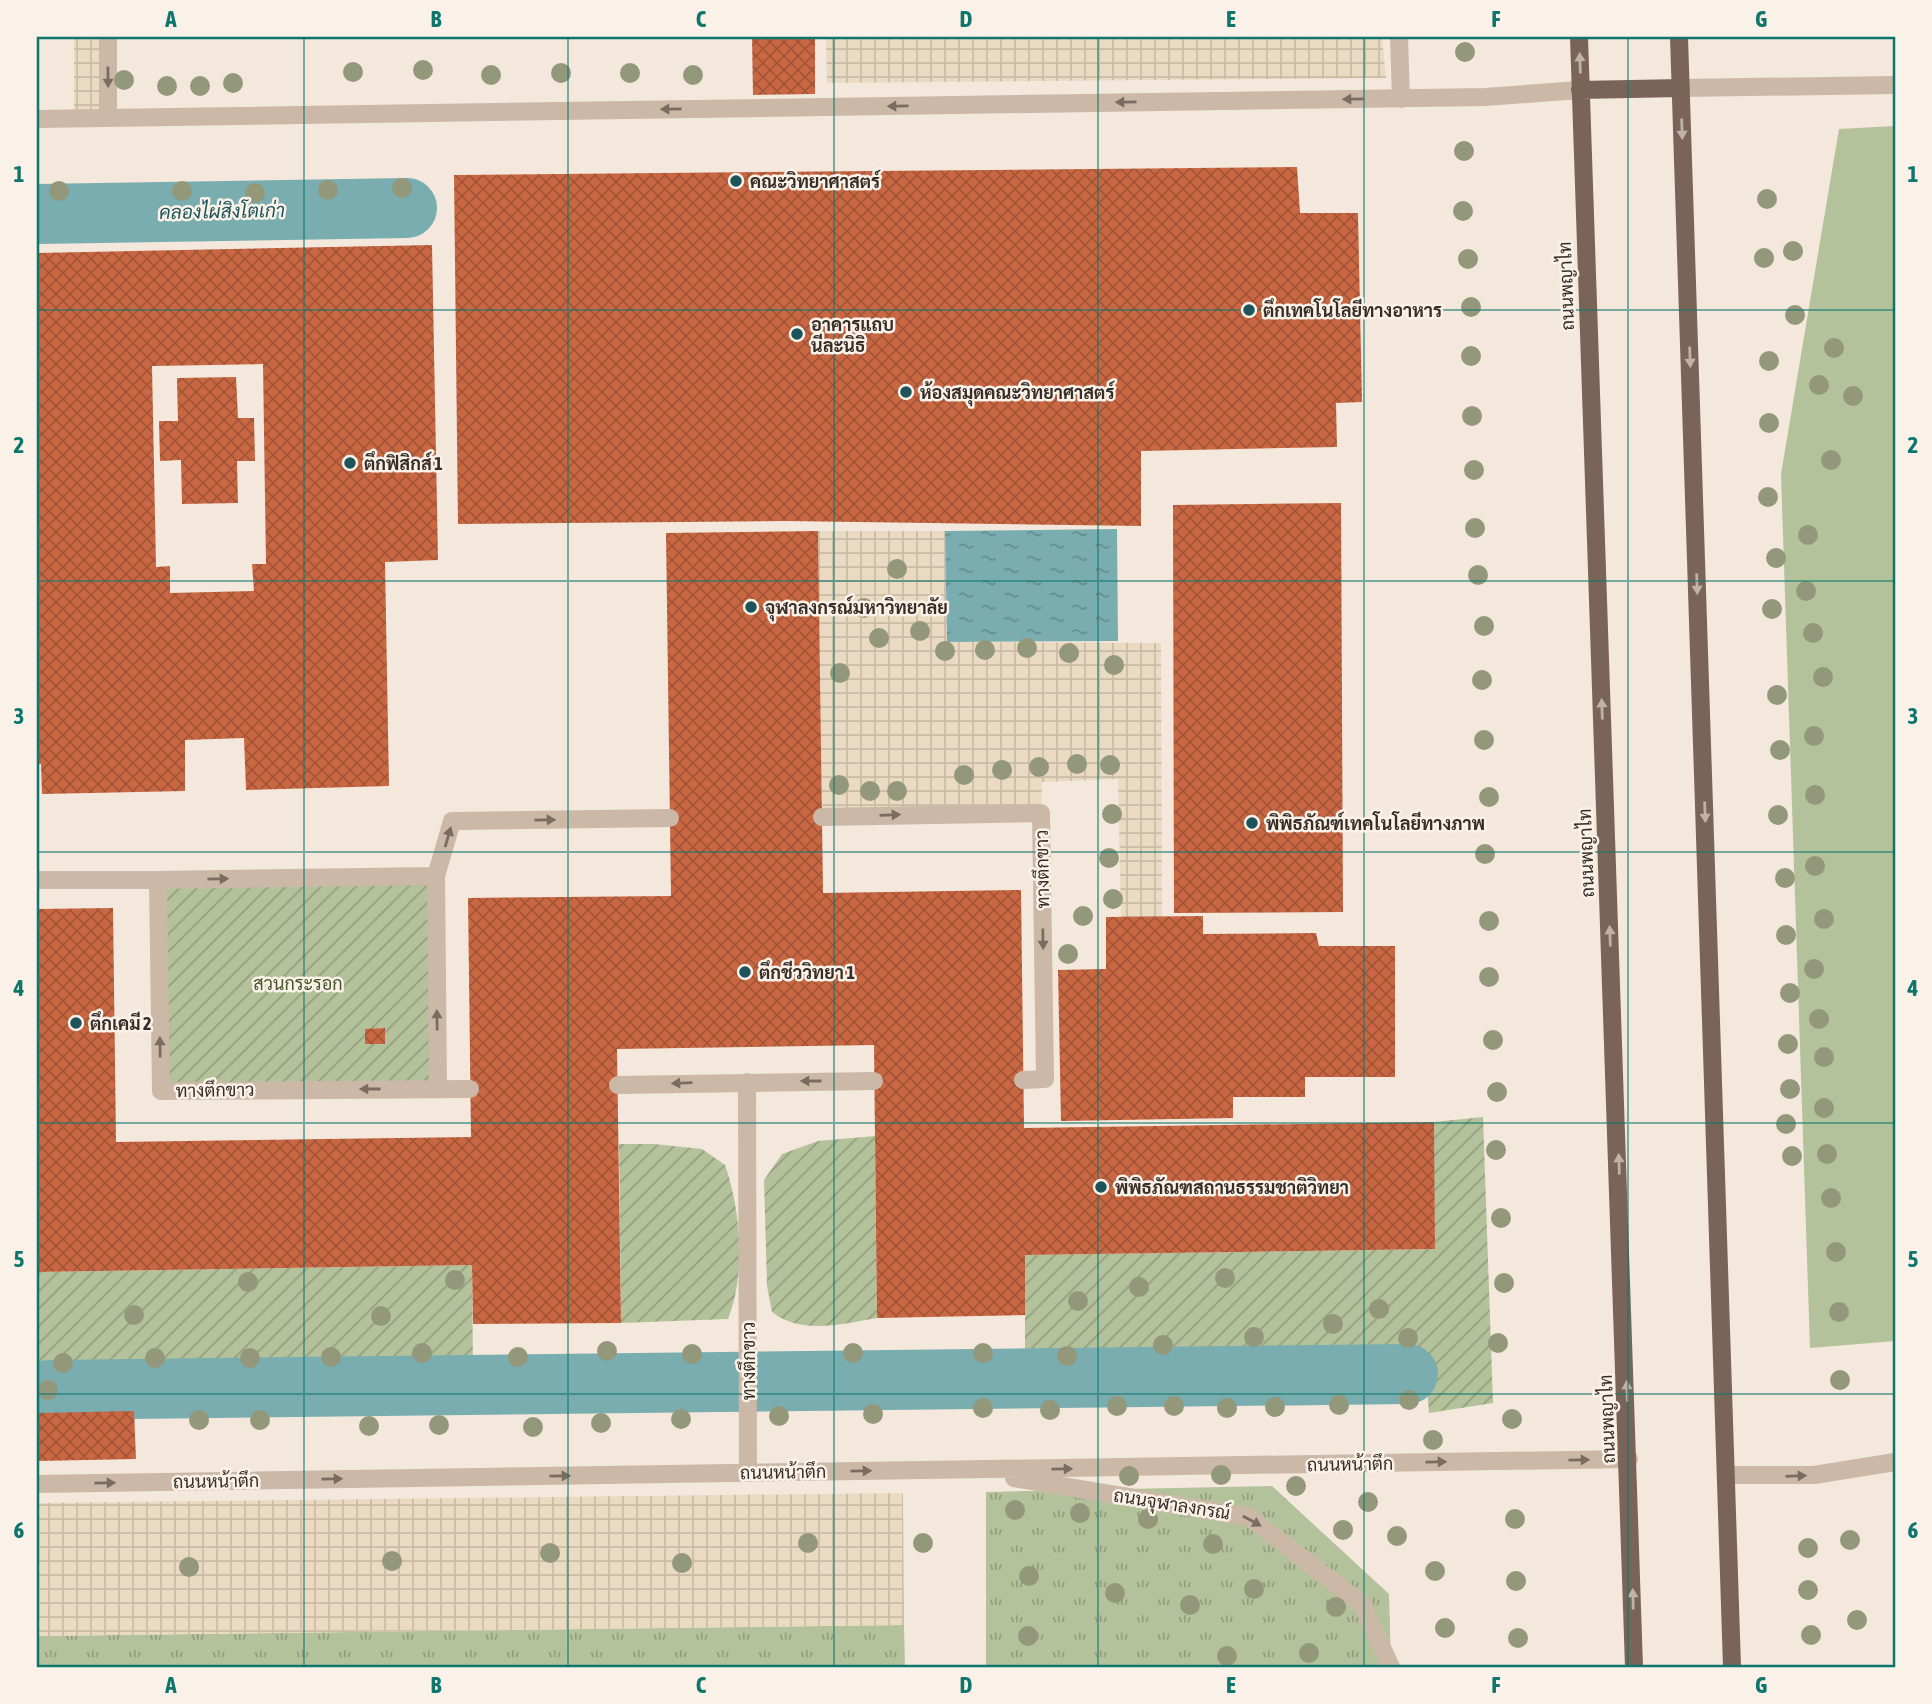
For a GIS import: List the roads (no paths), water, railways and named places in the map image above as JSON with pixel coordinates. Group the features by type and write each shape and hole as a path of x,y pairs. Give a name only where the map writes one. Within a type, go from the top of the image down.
{"main road":[{"name":"ถนนพญาไท","path":"1579,37 1634,1667"},
{"path":"1679,37 1728,1475 1732,1667"},
{"path":"1580,90 1681,88"}],"street":[{"path":"107,37 108,117"},
{"path":"1399,37 1401,99"},
{"path":"1681,88 1895,85"},
{"path":"37,119 1515,97 1580,90"},
{"name":"ทางตึกขาว","path":"822,817 1041,813 1045,1079 1023,1080"},
{"path":"438,1088 436,876 452,821 670,818"},
{"path":"37,880 436,876"},
{"name":"ทางตึกขาว","path":"158,880 161,1091 470,1088"},
{"path":"618,1085 874,1081"},
{"name":"ทางตึกขาว","path":"747,1082 748,1473"},
{"name":"ถนนหน้าตึก","path":"37,1484 1629,1459"},
{"path":"1728,1475 1814,1475 1895,1462"},
{"name":"ถนนจุฬาลงกรณ์","path":"969,1470 1249,1517 1362,1605 1391,1667"}],"water":[{"path":"1117,529 1118,641 947,642 945,531"}],"waterway":[{"name":"คลองไผ่สิงโตเก่า","path":"37,214 407,208"},
{"path":"48,1390 1408,1374"}],"place":[{"name":"คณะวิทยาศาสตร์","path":"736,181"},
{"name":"ตึกเทคโนโลยีทางอาหาร","path":"1249,310"},
{"name":"อาคารแถบ นีละนิธิ","path":"797,334"},
{"name":"ห้องสมุดคณะวิทยาศาสตร์","path":"906,392"},
{"name":"ตึกฟิสิกส์ 1","path":"350,463"},
{"name":"จุฬาลงกรณ์มหาวิทยาลัย","path":"751,607"},
{"name":"พิพิธภัณฑ์เทคโนโลยีทางภาพ","path":"1252,823"},
{"name":"ตึกชีววิทยา 1","path":"745,972"},
{"name":"ตึกเคมี 2","path":"76,1023"},
{"name":"พิพิธภัณฑสถานธรรมชาติวิทยา","path":"1101,1187"}],"park label":[{"name":"สวนกระรอก","path":"298,983"}]}
